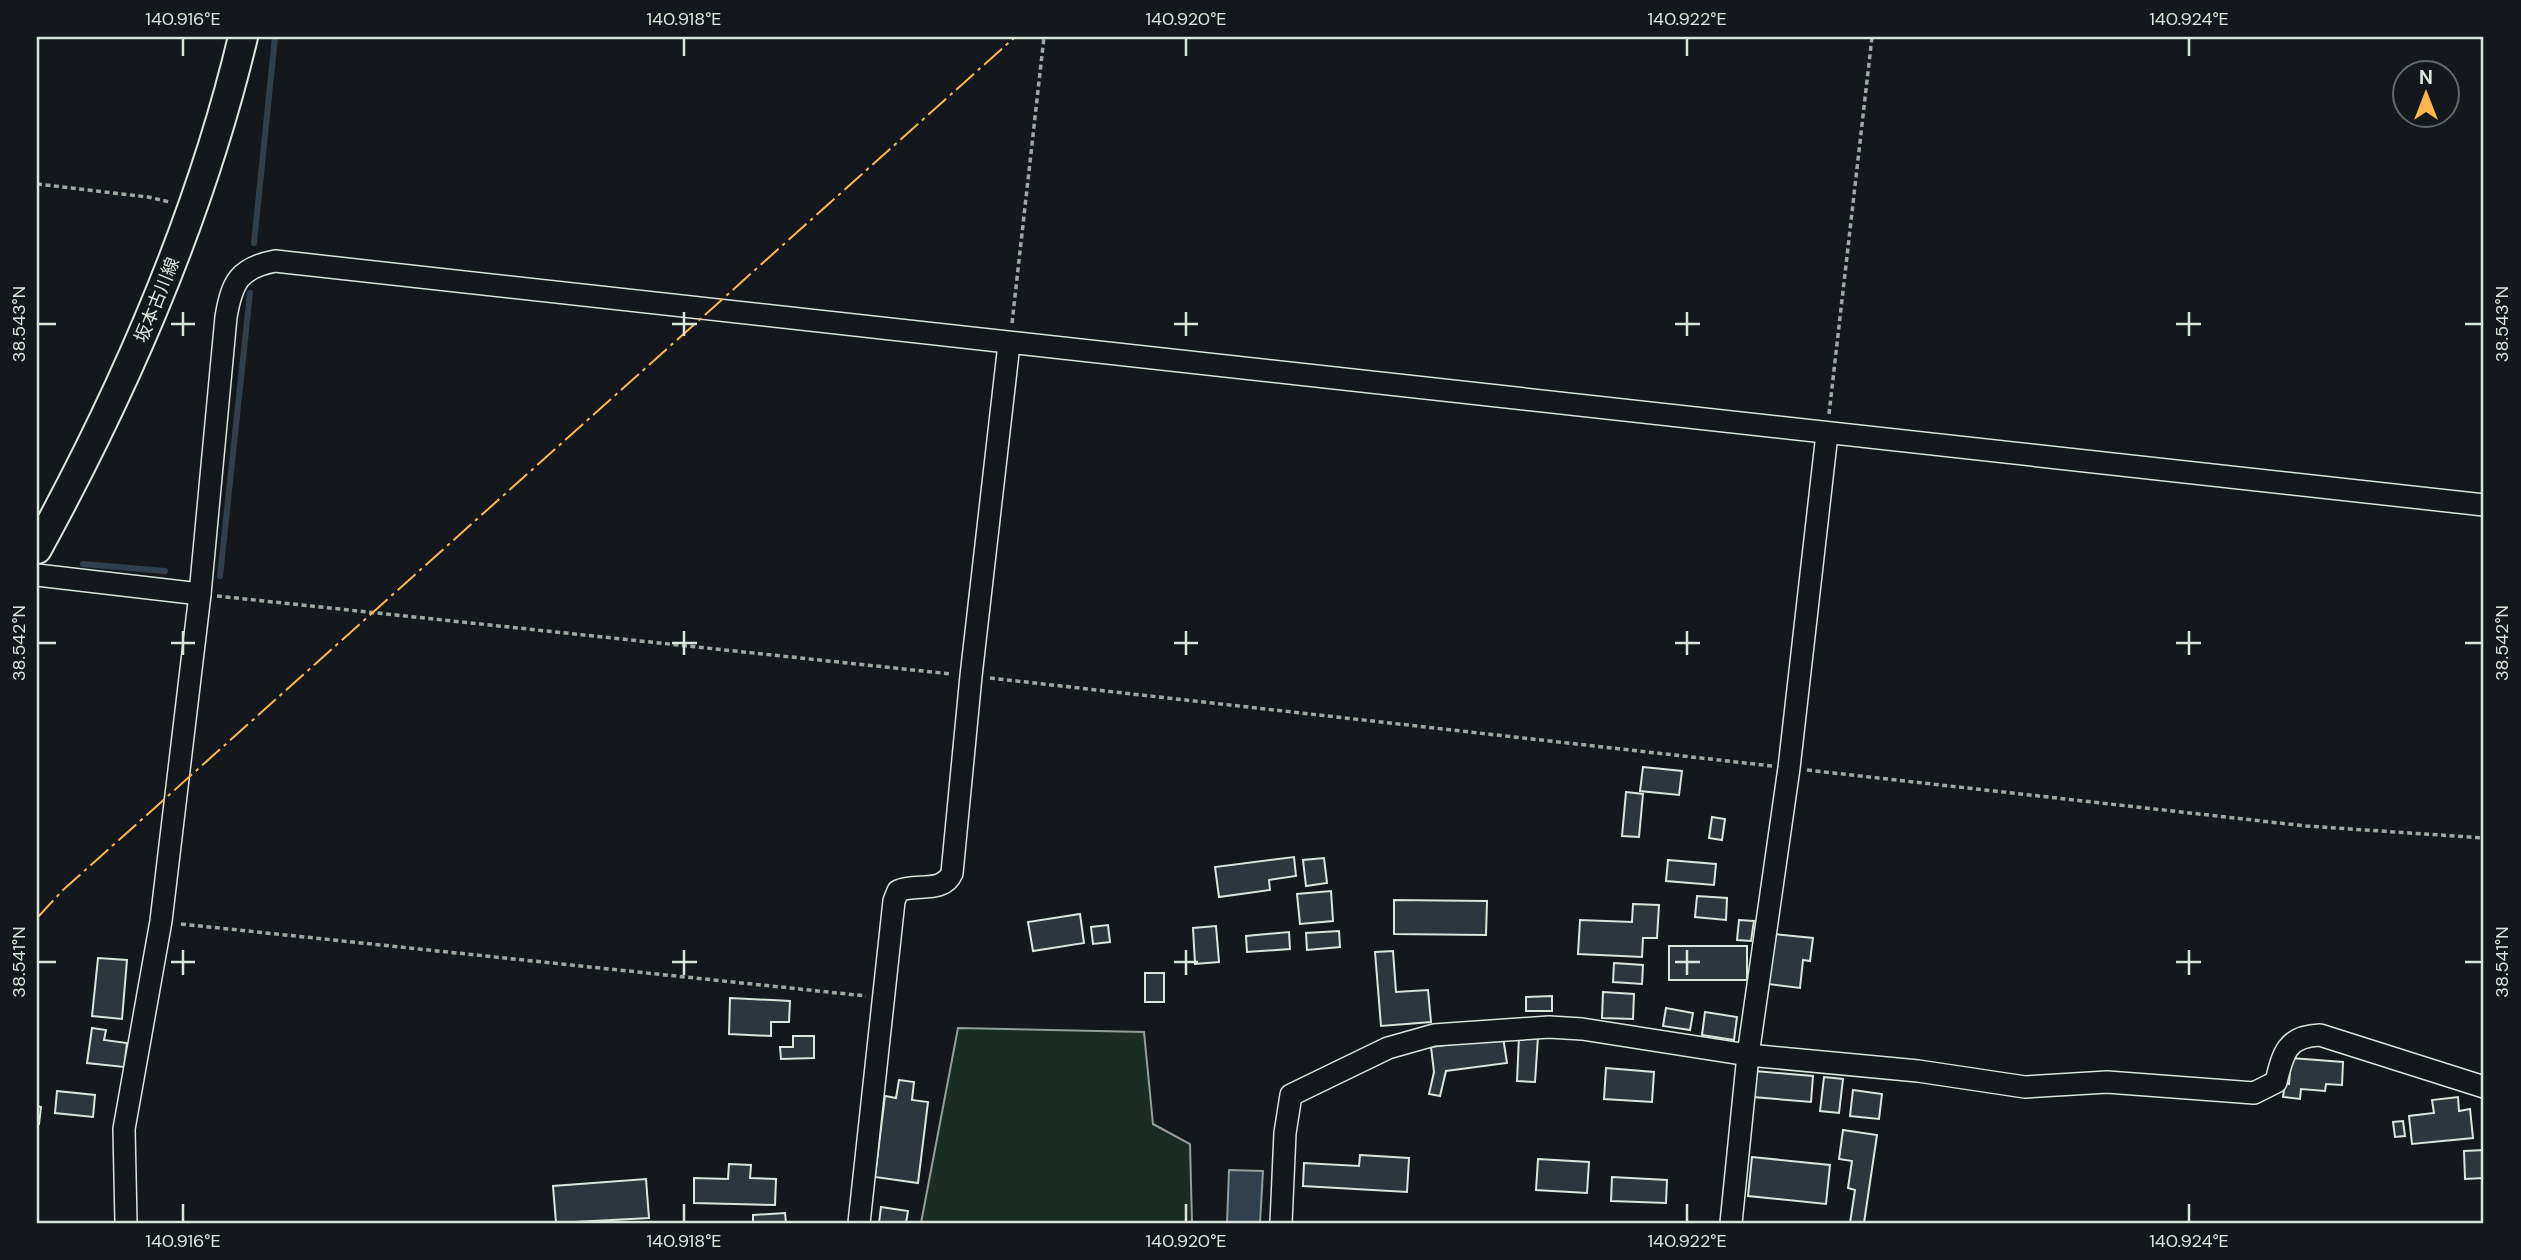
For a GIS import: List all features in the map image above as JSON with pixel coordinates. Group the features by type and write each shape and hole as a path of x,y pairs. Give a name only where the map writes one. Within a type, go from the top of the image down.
{"main road":[{"name":"坂本古川線","path":"37,549 116,397 194,209 243,37"}],"street":[{"path":"126,1223 124,1129 161,921 200,594 230,295 246,270 260,264 275,261 2484,505"},
{"path":"859,1223 886,998 894,901 898,891 908,886 939,886 948,881 952,873 971,676 1009,344"},
{"path":"1731,1223 1748,1055 1789,768 1827,434"},
{"path":"37,575 200,594"},
{"path":"1281,1223 1285,1133 1291,1095 1388,1048 1456,1031 1549,1027 1582,1029 1748,1055 1918,1072 2025,1087 2107,1082 2254,1093 2276,1082 2282,1055 2291,1044 2304,1036 2320,1035 2484,1087"}],"path":[{"path":"1009,344 1044,37"},
{"path":"1827,434 1872,37"},
{"path":"37,184 148,197 194,209"},
{"path":"200,594 971,676 2306,826 2484,838"},
{"path":"161,921 886,998"}],"green space":[{"path":"958,1028 1144,1032 1153,1124 1190,1144 1192,1223 921,1223"}],"water":[{"path":"1229,1170 1263,1171 1260,1223 1227,1223"}],"building":[{"path":"1643,767 1682,771 1679,795 1640,791"},
{"path":"1626,792 1643,794 1639,837 1622,836"},
{"path":"1712,817 1725,819 1722,840 1709,838"},
{"path":"1294,857 1296,876 1269,880 1270,890 1219,897 1215,867"},
{"path":"1324,858 1327,883 1306,886 1303,860"},
{"path":"1668,860 1716,864 1714,885 1666,881"},
{"path":"1331,891 1333,921 1300,924 1297,894"},
{"path":"1697,896 1727,898 1726,920 1695,917"},
{"path":"1394,900 1487,901 1486,935 1394,934"},
{"path":"1633,904 1659,905 1657,938 1643,938 1642,957 1578,954 1580,920 1632,922"},
{"path":"1080,914 1084,943 1033,951 1028,922"},
{"path":"1739,920 1754,921 1751,941 1737,940"},
{"path":"1108,925 1110,942 1093,944 1091,927"},
{"path":"1216,926 1219,962 1195,964 1193,928"},
{"path":"1339,931 1340,947 1307,950 1306,933"},
{"path":"1289,932 1290,949 1247,952 1246,936"},
{"path":"1774,934 1813,938 1810,961 1803,960 1800,988 1768,984"},
{"path":"1669,946 1747,946 1747,980 1669,980"},
{"path":"1393,951 1396,992 1428,990 1431,1022 1381,1026 1375,952"},
{"path":"98,958 127,960 122,1019 92,1016"},
{"path":"1614,963 1643,965 1642,984 1613,982"},
{"path":"1145,973 1164,973 1164,1002 1145,1002"},
{"path":"1603,992 1634,994 1633,1019 1602,1018"},
{"path":"1552,996 1552,1011 1526,1011 1526,997"},
{"path":"730,998 790,1001 789,1022 771,1022 771,1036 729,1034"},
{"path":"1666,1008 1693,1013 1690,1030 1663,1026"},
{"path":"1705,1012 1737,1017 1734,1040 1702,1035"},
{"path":"92,1028 106,1030 104,1040 127,1043 124,1067 87,1063"},
{"path":"793,1036 814,1036 814,1058 781,1059 780,1047 793,1047"},
{"path":"1519,1036 1538,1037 1535,1082 1517,1081"},
{"path":"1503,1037 1507,1063 1446,1071 1440,1096 1429,1094 1434,1072 1431,1047"},
{"path":"2291,1058 2343,1062 2342,1085 2326,1084 2325,1091 2301,1089 2300,1099 2283,1097 2285,1083 2289,1084"},
{"path":"1606,1068 1654,1072 1652,1102 1604,1099"},
{"path":"1755,1071 1813,1076 1811,1102 1753,1097"},
{"path":"1824,1077 1843,1079 1839,1113 1820,1111"},
{"path":"899,1080 914,1082 912,1100 928,1102 918,1183 875,1177 885,1096 896,1098"},
{"path":"1853,1090 1882,1094 1879,1119 1850,1116"},
{"path":"57,1091 95,1095 93,1117 55,1113"},
{"path":"2458,1097 2459,1111 2470,1109 2473,1138 2412,1144 2409,1116 2434,1113 2432,1100"},
{"path":"37,1106 41,1107 39,1124 37,1124"},
{"path":"2403,1121 2405,1136 2395,1137 2393,1122"},
{"path":"1843,1130 1877,1135 1864,1223 1850,1223 1855,1190 1848,1188 1852,1161 1839,1159"},
{"path":"2484,1150 2484,1178 2465,1179 2464,1151"},
{"path":"1360,1155 1409,1158 1407,1192 1303,1186 1304,1163 1359,1166"},
{"path":"1752,1157 1830,1165 1826,1204 1748,1196"},
{"path":"1538,1159 1589,1162 1587,1193 1536,1190"},
{"path":"729,1164 751,1165 750,1178 776,1179 775,1205 694,1203 694,1178 728,1179"},
{"path":"1612,1177 1667,1180 1666,1203 1611,1201"},
{"path":"646,1179 649,1218 556,1223 553,1186"},
{"path":"881,1207 908,1211 906,1223 879,1223"},
{"path":"785,1213 786,1223 753,1223 753,1215"}],"waterway":[{"path":"254,243 275,37"},
{"path":"220,576 250,293"},
{"path":"83,564 165,571"}],"power":[{"path":"37,918 63,890 1015,37"}]}
